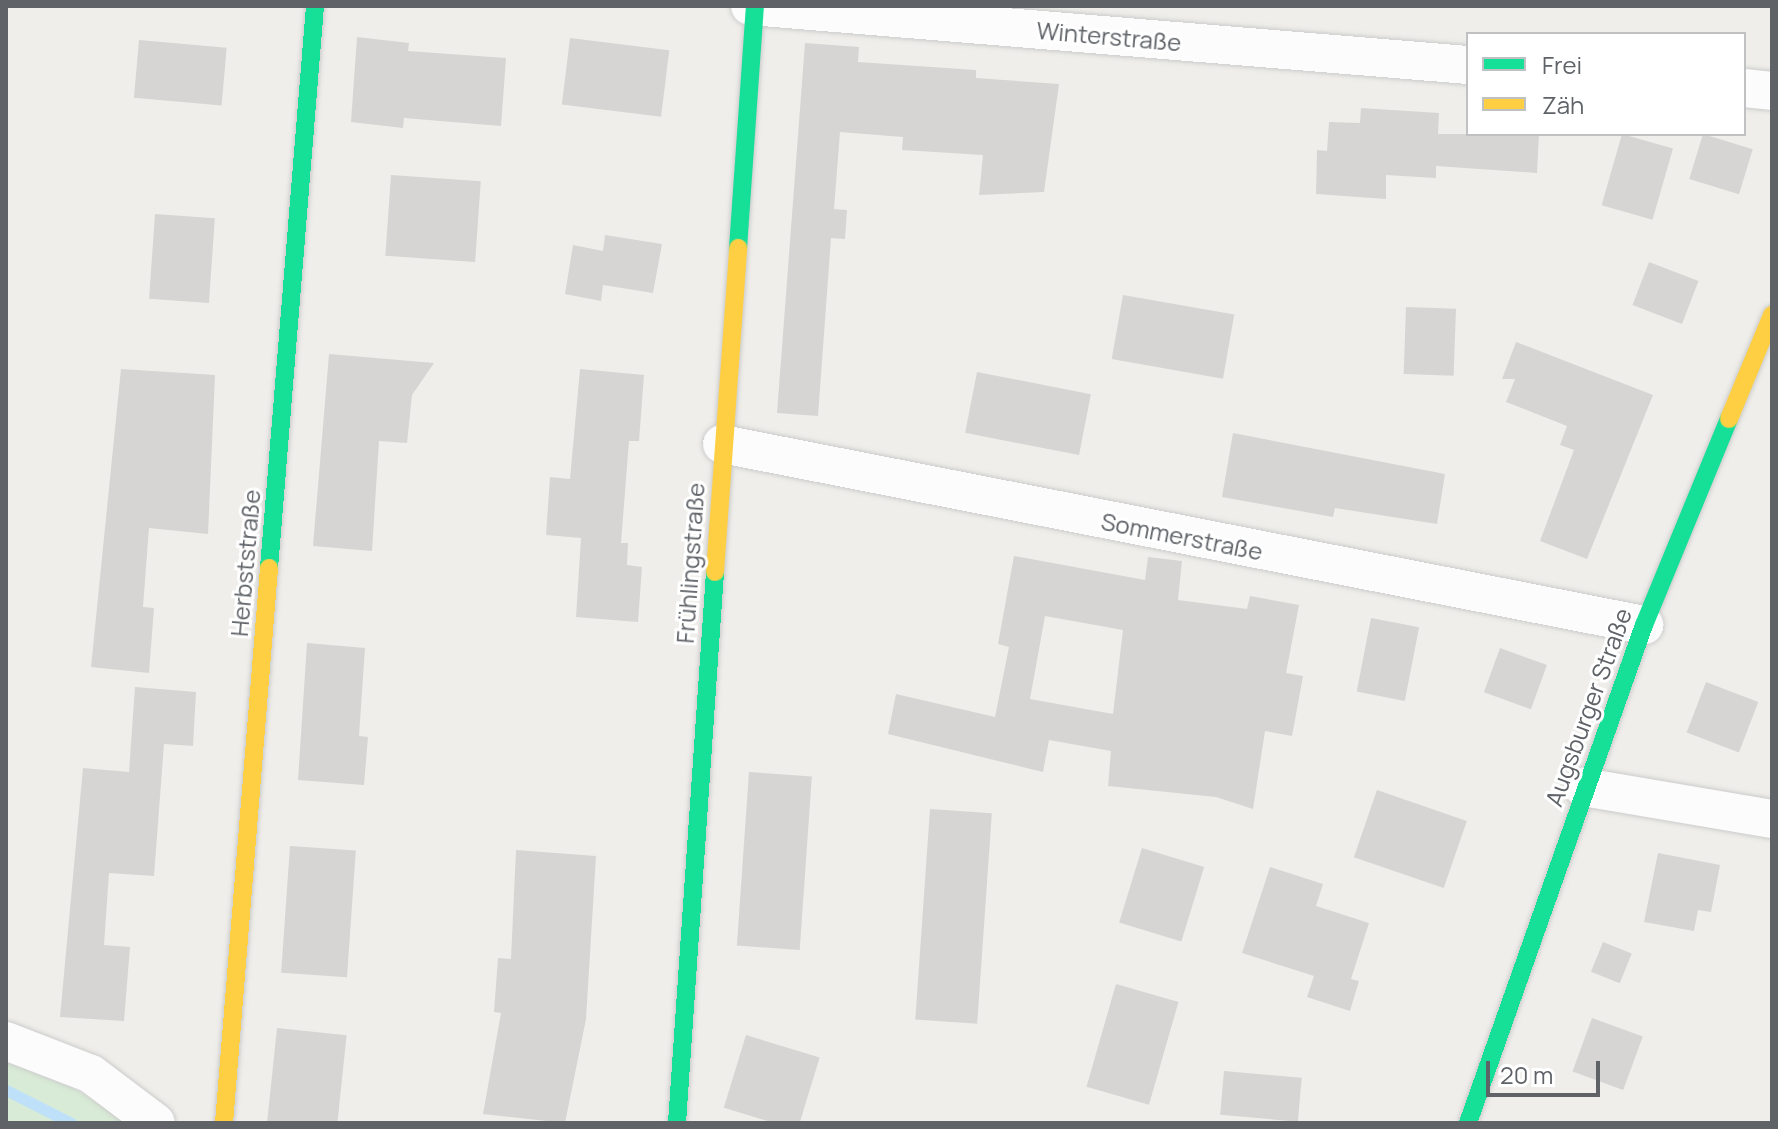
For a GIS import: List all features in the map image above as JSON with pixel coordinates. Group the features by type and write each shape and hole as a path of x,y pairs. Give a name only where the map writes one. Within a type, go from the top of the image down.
{"street":[{"name":"Herbststraße","path":"224,1123 315,6"},
{"name":"Winterstraße","path":"753,6 1466,65"},
{"name":"Frühlingstraße","path":"677,1123 753,6"},
{"path":"1746,88 1772,91"},
{"name":"Augsburger Straße","path":"1468,1123 1583,787 1644,625 1772,315"},
{"name":"Sommerstraße","path":"722,444 1644,625"},
{"path":"1583,787 1772,819"},
{"path":"6,1041 91,1074 156,1123"}],"green space":[{"path":"6,1062 73,1088 130,1123 6,1123"}],"building":[{"path":"357,37 409,43 408,51 506,58 501,126 404,118 403,128 351,122"},
{"path":"570,38 669,50 661,117 562,105"},
{"path":"139,40 227,48 222,105 134,98"},
{"path":"805,43 859,47 858,62 976,70 976,78 1059,84 1044,192 979,195 983,155 902,150 903,137 840,132 834,209 847,210 845,239 831,238 818,416 777,413"},
{"path":"1361,108 1439,113 1438,134 1539,136 1537,173 1436,166 1436,178 1386,175 1386,199 1316,194 1317,150 1327,151 1329,122 1360,123"},
{"path":"1621,136 1673,149 1653,220 1602,205"},
{"path":"1702,136 1753,149 1739,194 1689,179"},
{"path":"391,175 481,181 475,262 385,256"},
{"path":"155,214 215,218 209,303 149,299"},
{"path":"605,235 662,244 653,293 603,285 601,301 565,294 573,245 603,251"},
{"path":"1649,262 1698,281 1682,324 1633,305"},
{"path":"1123,295 1234,315 1223,379 1112,359"},
{"path":"1406,307 1456,309 1454,376 1404,374"},
{"path":"1516,342 1653,395 1587,559 1540,541 1574,450 1560,445 1567,426 1506,402 1515,379 1502,379"},
{"path":"329,354 434,363 412,395 407,443 379,441 372,551 313,546"},
{"path":"121,369 215,375 208,534 149,528 143,607 154,608 149,673 91,667"},
{"path":"580,369 644,375 639,441 629,441 621,543 628,543 627,565 642,567 638,622 576,617 581,538 546,535 550,477 570,479"},
{"path":"977,372 1091,394 1079,455 965,433"},
{"path":"1233,433 1445,474 1437,524 1335,508 1333,517 1222,497"},
{"path":"1014,556 1145,580 1148,557 1182,561 1178,600 1247,609 1250,596 1299,605 1286,673 1303,676 1292,736 1265,731 1253,809 1216,797 1108,786 1111,751 1049,740 1043,772 888,734 896,694 995,717 1009,647 998,644","holes":["1045,616 1123,630 1113,714 1030,699"]},
{"path":"1371,618 1419,627 1405,701 1357,692"},
{"path":"307,643 365,648 359,736 368,737 364,785 298,780"},
{"path":"1500,648 1547,665 1531,709 1484,692"},
{"path":"1706,682 1758,702 1739,752 1687,732"},
{"path":"135,687 196,692 193,746 164,744 154,876 109,873 104,945 130,947 124,1021 60,1017 83,768 129,772"},
{"path":"749,772 812,776 800,950 737,946"},
{"path":"1377,790 1467,821 1444,888 1354,857"},
{"path":"930,809 992,813 977,1024 915,1019"},
{"path":"290,846 356,851 347,977 281,973"},
{"path":"1142,848 1204,867 1181,942 1119,923"},
{"path":"516,850 596,856 586,1019 565,1123 483,1114 501,1013 494,1012 498,958 511,959"},
{"path":"1658,853 1720,865 1711,912 1698,910 1694,931 1644,922"},
{"path":"1270,867 1323,884 1316,906 1369,923 1351,979 1359,981 1350,1011 1307,997 1314,976 1242,953"},
{"path":"1603,942 1632,954 1620,983 1591,972"},
{"path":"1116,984 1178,1002 1149,1105 1087,1087"},
{"path":"1592,1018 1643,1036 1623,1090 1573,1072"},
{"path":"277,1028 347,1035 337,1123 267,1122"},
{"path":"746,1035 820,1058 800,1123 774,1123 724,1108"},
{"path":"1224,1071 1302,1078 1298,1122 1220,1115"}],"waterway":[{"path":"6,1090 71,1123"}],"traffic: fast":[{"path":"269,568 315,6"},
{"path":"738,248 755,6"},
{"path":"1468,1123 1644,625 1729,419"},
{"path":"677,1123 715,572"}],"traffic: slow":[{"path":"715,572 738,248"},
{"path":"1729,419 1772,315"},
{"path":"224,1123 269,568"}]}
